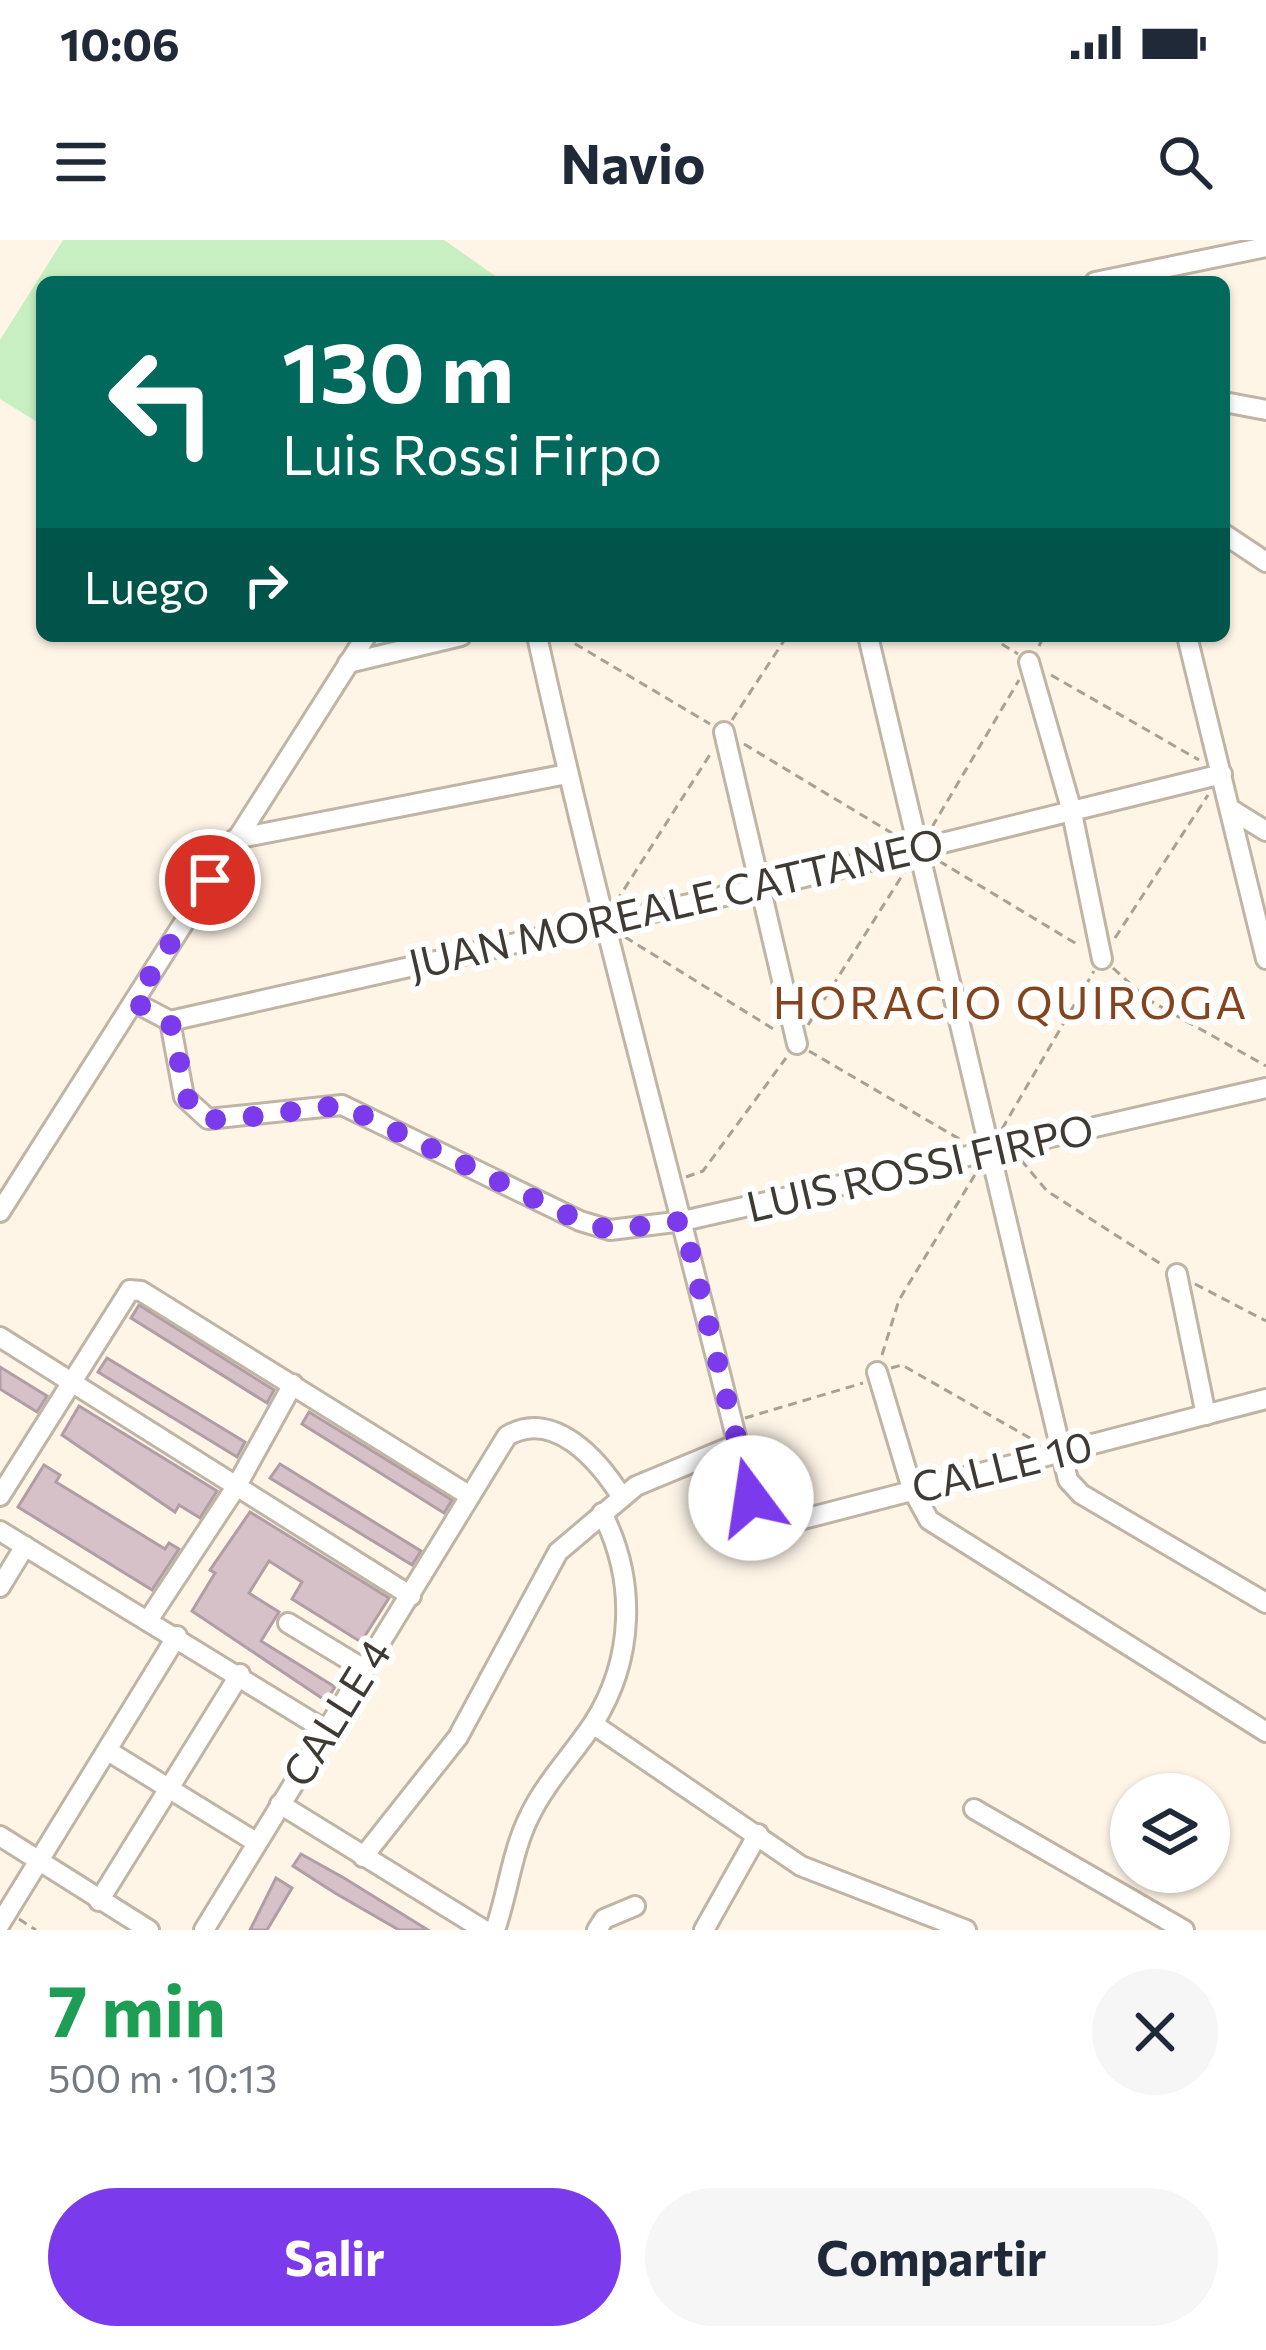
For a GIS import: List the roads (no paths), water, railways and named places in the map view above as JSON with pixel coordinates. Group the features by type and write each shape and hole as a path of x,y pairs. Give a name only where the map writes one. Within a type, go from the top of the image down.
{"street":[{"path":"1118,276 1228,247 1266,247"},
{"path":"1230,403 1266,410"},
{"path":"1230,539 1266,562"},
{"path":"0,1212 362,642"},
{"path":"348,663 436,642"},
{"path":"363,1857 458,1737 558,1552 621,1496 737,1444 603,923 538,642"},
{"path":"869,642 987,1155 1068,1480 1081,1494 1266,1603"},
{"path":"1189,642 1266,959"},
{"path":"1029,662 1071,808 1102,959"},
{"path":"724,732 797,1044"},
{"path":"235,839 567,774"},
{"name":"JUAN MOREALE CATTANEO","path":"170,1021 760,888 1222,774"},
{"path":"1232,810 1266,831"},
{"path":"134,1002 170,1021"},
{"name":"LUIS ROSSI FIRPO","path":"170,1021 184,1097 208,1119 342,1105 580,1221 610,1230 683,1221 1266,1088"},
{"path":"1177,1274 1206,1415"},
{"path":"0,1496 130,1290 141,1291 470,1496"},
{"path":"0,1336 68,1384 411,1596"},
{"path":"877,1372 912,1489 929,1520 1266,1732"},
{"path":"149,1619 236,1486 293,1384"},
{"name":"CALLE 10","path":"737,1444 760,1517 771,1524 788,1523 1266,1399"},
{"name":"CALLE 4","path":"204,1930 500,1445 525,1429 573,1441 603,1468 621,1496"},
{"path":"495,1930 530,1813 613,1689 628,1623 620,1556 602,1513"},
{"path":"0,1531 325,1730"},
{"path":"0,1586 25,1546"},
{"path":"288,1623 364,1669"},
{"path":"0,1924 177,1636"},
{"path":"99,1901 240,1675"},
{"path":"593,1724 801,1866 966,1930"},
{"path":"108,1751 256,1842"},
{"path":"280,1804 484,1930"},
{"path":"974,1809 1184,1930"},
{"path":"704,1930 758,1834"},
{"path":"0,1836 149,1930"},
{"path":"597,1930 604,1919 635,1906"}],"district":[{"name":"HORACIO QUIROGA","path":"1011,1003"}]}
